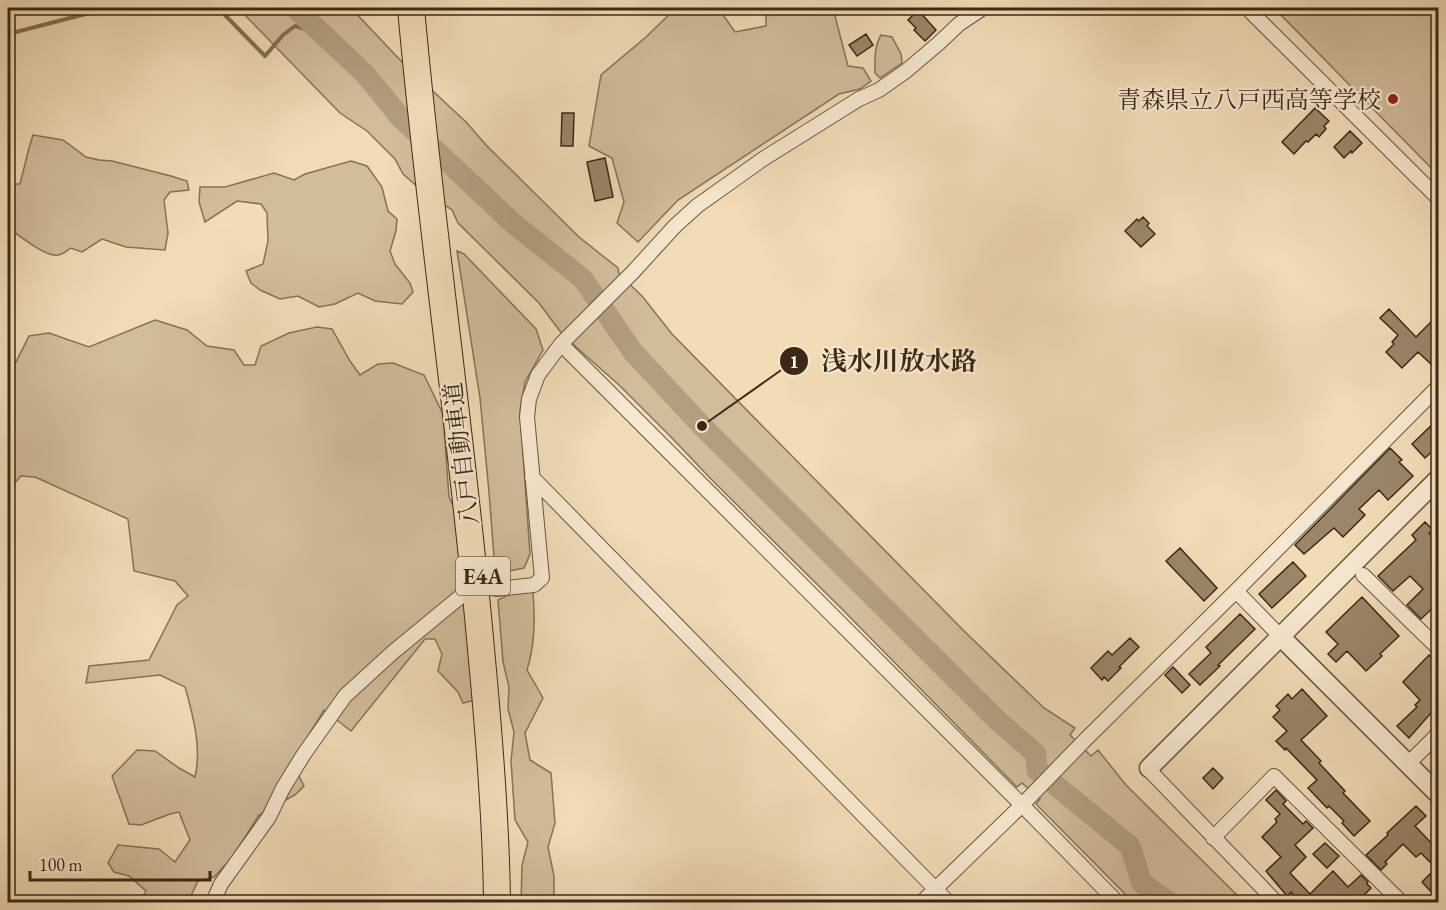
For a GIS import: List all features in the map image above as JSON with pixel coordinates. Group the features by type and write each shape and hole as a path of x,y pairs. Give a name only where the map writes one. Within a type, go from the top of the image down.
{"highway":[{"name":"八戸自動車道","path":"417,17 490,747 497,903"},
{"name":"八戸自動車道","path":"442,251 480,538 499,744 506,903"}],"street":[{"path":"496,589 534,585 542,578 527,417 529,399 538,375 561,344 697,206 762,159 858,99 879,90 922,57 959,24 983,8"},
{"path":"1247,8 1438,198"},
{"path":"561,344 1117,903"},
{"path":"922,903 1438,387"},
{"path":"532,477 948,903"},
{"path":"1276,903 1149,768 1438,479"},
{"path":"1363,575 1435,638"},
{"path":"213,903 221,884 269,818 283,788 304,754 345,696 392,653 460,597 471,591"},
{"path":"1236,591 1438,794"},
{"path":"1408,764 1438,734"},
{"path":"1213,838 1274,776 1401,903"}],"shaded area":[{"path":"238,8 351,8 402,62 467,123 486,145 579,237 618,268 619,274 642,296 672,334 965,632 1044,708 1075,728 1070,735 1091,756 1098,750 1126,785 1244,902 1133,902 1036,804 1040,799 1022,783 1017,787 619,385 559,330 539,303 458,223 452,210 419,188 403,174 395,159 367,131 340,113"},
{"path":"676,8 718,8 735,32 766,26 766,8 842,8 835,16 848,66 863,68 871,81 860,89 839,94 678,200 638,242 617,223 624,202 612,158 589,146 601,75"},
{"name":"青森県立八戸西高等学校","path":"1274,8 1438,8 1438,175"},
{"path":"881,35 892,37 901,54 902,63 880,78 875,73 875,58"},
{"path":"33,135 63,140 86,157 112,161 187,181 189,190 170,192 164,200 168,233 165,250 126,247 102,239 82,252 71,248 61,254 53,255 40,250 8,228 8,184 20,184"},
{"path":"351,161 367,166 382,187 388,211 397,219 390,251 395,264 410,283 413,292 402,304 375,301 358,293 335,304 319,307 298,296 280,299 251,283 246,271 263,264 268,241 267,213 261,204 237,201 205,222 199,202 200,187 225,187 274,173 294,180 305,174"},
{"path":"457,251 464,254 536,329 543,350 525,382 520,411 530,554 524,568 509,571 495,570 480,398"},
{"path":"155,320 187,330 207,346 234,350 244,365 255,365 261,346 289,333 317,327 332,329 360,375 378,364 393,363 424,375 443,414 449,497 456,511 475,700 463,703 458,692 438,671 442,654 435,639 425,639 351,731 324,710 292,762 304,786 295,795 259,815 232,858 214,877 198,881 188,902 140,902 146,891 129,876 114,872 108,863 118,845 159,849 175,862 190,840 179,812 141,825 129,824 112,776 137,750 155,751 195,777 197,743 194,720 185,687 160,675 86,683 89,666 149,660 177,605 188,596 175,581 134,571 128,519 35,477 21,476 8,490 8,378 29,336 49,333 89,347"},
{"path":"514,592 533,592 534,631 527,670 543,698 525,733 530,760 551,773 555,823 548,847 554,876 554,902 521,902 522,865 528,842 515,820 511,761 514,732 508,709 509,687 503,662 498,600"}],"building":[{"path":"918,10 936,30 925,41 908,20"},
{"path":"866,34 873,45 857,56 849,45"},
{"path":"1315,108 1329,121 1324,126 1326,129 1319,137 1316,134 1308,142 1306,141 1294,154 1282,142"},
{"path":"562,113 574,113 573,146 561,146"},
{"path":"1350,131 1362,143 1344,158 1334,147"},
{"path":"605,158 613,197 595,201 587,162"},
{"path":"1143,217 1149,223 1147,226 1155,234 1141,247 1125,231 1137,219 1139,221"},
{"path":"1389,309 1416,337 1438,315 1438,360 1433,366 1418,352 1402,368 1386,352 1394,344 1392,342 1398,335 1380,318"},
{"path":"1438,419 1438,446 1425,458 1412,444"},
{"path":"1390,448 1402,460 1399,462 1413,476 1388,500 1379,490 1359,509 1365,515 1343,537 1334,528 1304,554 1295,545"},
{"path":"1425,522 1433,530 1429,533 1438,543 1438,603 1421,619 1407,605 1423,589 1410,576 1393,591 1378,576 1416,540 1412,535"},
{"path":"1180,548 1217,588 1204,601 1166,561"},
{"path":"1293,562 1306,576 1272,608 1259,594"},
{"path":"1362,597 1399,636 1366,671 1347,651 1336,662 1328,654 1338,644 1326,632"},
{"path":"1240,614 1255,629 1200,685 1189,674 1211,653 1206,647"},
{"path":"1130,638 1139,647 1108,681 1104,677 1102,680 1091,668 1108,651 1112,655"},
{"path":"1429,655 1438,665 1438,705 1409,738 1397,726 1417,707 1415,705 1420,700 1403,682"},
{"path":"1173,667 1190,685 1182,693 1165,675"},
{"path":"1302,689 1327,716 1301,740 1345,791 1343,793 1370,821 1354,836 1342,823 1344,821 1329,806 1327,808 1308,788 1317,780 1286,748 1285,750 1276,741 1287,731 1273,717 1280,710 1276,706 1288,694 1292,699"},
{"path":"1213,768 1223,778 1213,789 1203,778"},
{"path":"1276,790 1286,801 1283,804 1303,824 1306,821 1313,828 1295,845 1306,857 1290,873 1310,894 1333,871 1348,887 1361,875 1371,888 1356,903 1300,903 1291,892 1287,896 1266,871 1281,857 1262,837 1277,822 1275,819 1280,814 1266,800"},
{"path":"1416,806 1426,816 1415,826 1438,850 1438,899 1422,882 1436,868 1421,853 1416,857 1403,844 1385,862 1387,864 1381,870 1366,855"},
{"path":"1325,843 1339,856 1327,868 1313,854"}],"waterway":[{"path":"8,34 109,8"},
{"path":"210,8 221,11 265,56 283,35 295,26 319,30"},
{"path":"295,8 365,74 401,118 514,224 583,279 633,352 702,426 994,717 1036,754 1037,770 1130,846 1142,883 1169,902"}],"place":[{"name":"青森県立八戸西高等学校","path":"1393,99"},
{"name":"浅水川放水路","path":"702,426"}]}
